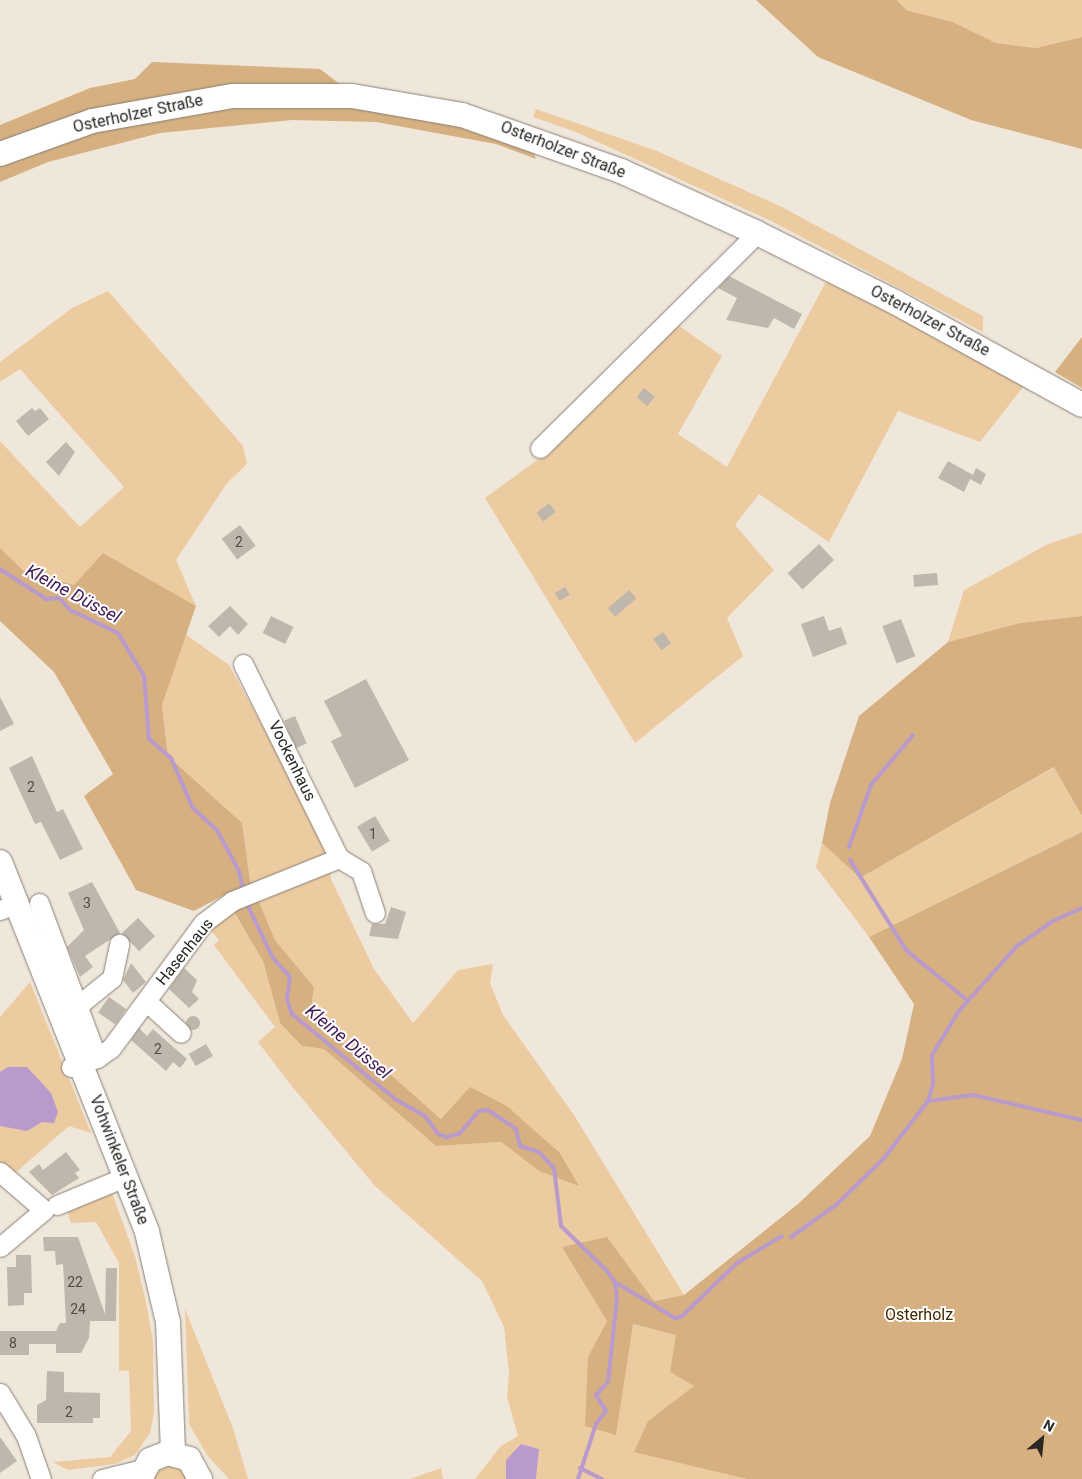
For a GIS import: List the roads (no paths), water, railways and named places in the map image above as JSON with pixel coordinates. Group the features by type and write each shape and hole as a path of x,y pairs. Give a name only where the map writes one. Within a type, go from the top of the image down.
{"main road":[{"name":"Osterholzer Straße","path":"0,154 92,121 178,103 291,94 352,96 462,115 514,130 620,171 757,234 895,302 1082,405"},
{"name":"Vohwinkeler Straße","path":"3,876 19,905 83,1062 149,1241 168,1322 173,1453"},
{"path":"142,1474 156,1456 173,1453 189,1459 200,1479"}],"street":[{"path":"540,448 757,234"},
{"name":"Vockenhaus","path":"243,664 339,858"},
{"path":"339,858 361,871 374,913"},
{"name":"Hasenhaus","path":"83,1062 111,1048 204,923 232,901 250,892 339,858"},
{"name":"Vohwinkeler Straße","path":"19,905 76,1007 83,1062"},
{"path":"76,1007 112,978 119,944"},
{"path":"146,1001 181,1033"},
{"path":"0,1172 44,1210 0,1246"},
{"path":"57,1205 125,1177"},
{"path":"0,1393 26,1436 41,1479"},
{"path":"102,1479 142,1474"}],"waterway":[{"name":"Kleine Düssel","path":"0,569 46,599 59,598 70,610 118,633 144,676 149,739 171,758 193,808 217,830 239,871 243,890"},
{"path":"849,847 871,785 913,735"},
{"path":"850,860 906,950 968,1001"},
{"name":"Kleine Düssel","path":"246,902 273,958 290,977 287,999 292,1014 395,1099 425,1116 438,1134 446,1137 459,1134 479,1111 488,1110 516,1129 520,1146 539,1152 554,1168 561,1226 607,1271 615,1282 617,1298 608,1382 596,1395 606,1411 596,1424 578,1479"},
{"path":"791,1237 836,1205 884,1158 928,1101 933,1084 932,1055 959,1011 1017,946 1053,921 1082,908"},
{"path":"928,1101 973,1095 1082,1120"},
{"path":"615,1282 675,1318 681,1317 737,1263 782,1236"},
{"path":"580,1468 602,1479"}],"park label":[{"name":"Osterholz","path":"919,1315"}]}
